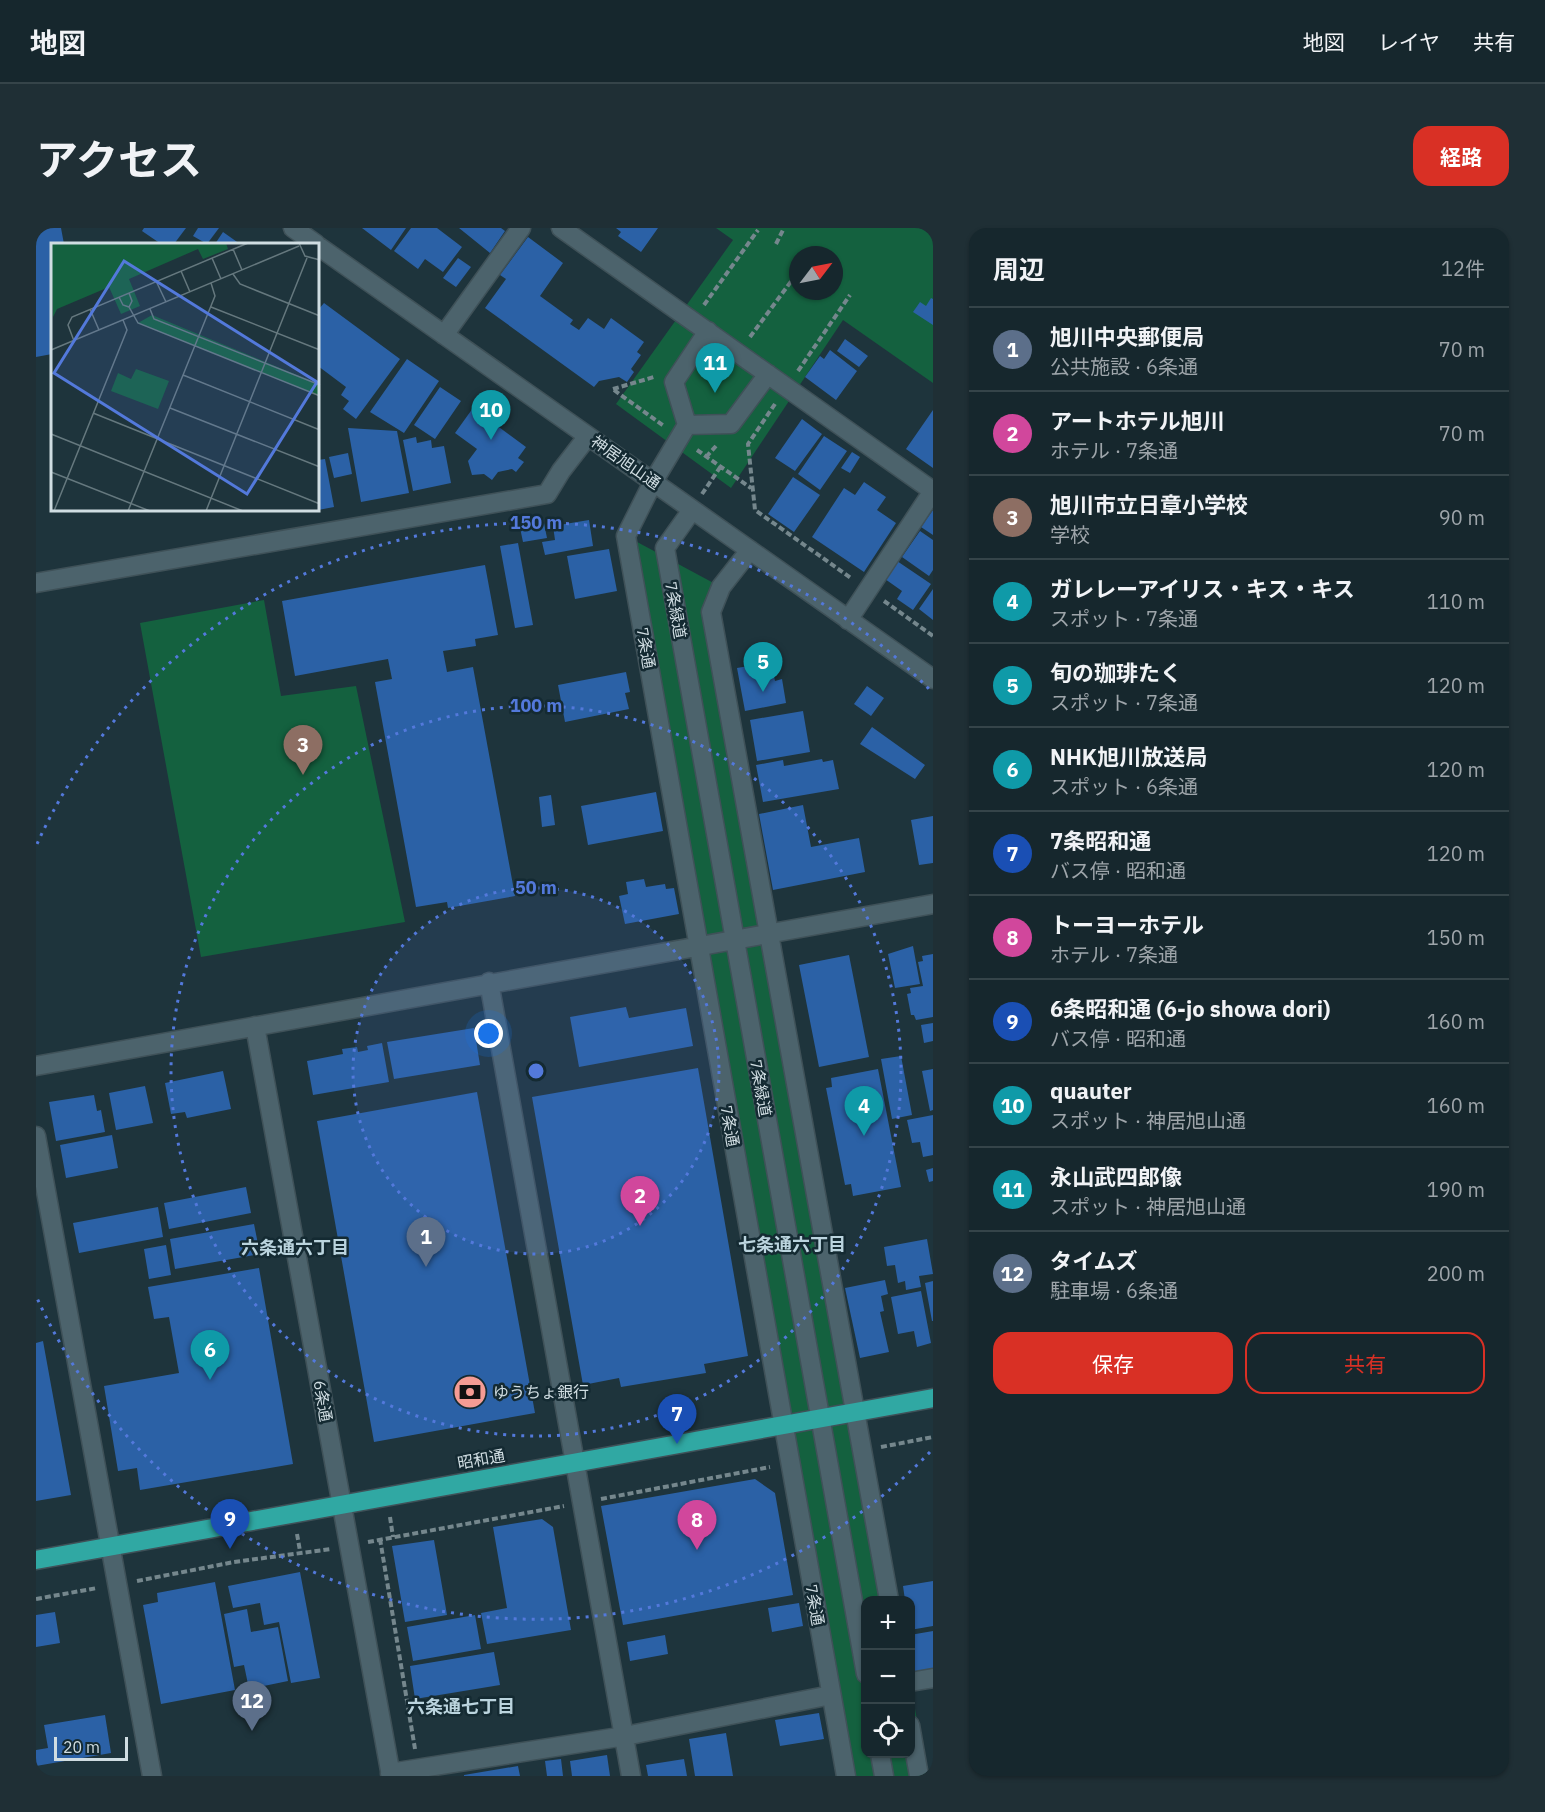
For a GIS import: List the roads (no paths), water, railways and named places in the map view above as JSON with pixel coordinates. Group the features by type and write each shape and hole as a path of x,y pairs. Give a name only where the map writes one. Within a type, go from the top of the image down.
{"highway":[{"name":"昭和通","path":"36,1560 933,1398"}],"street":[{"name":"神居旭山通","path":"293,228 314,243"},
{"path":"444,335 521,228"},
{"path":"561,228 933,491 848,620"},
{"name":"神居旭山通","path":"320,247 933,679"},
{"path":"708,332 674,382 687,425 731,424 768,374"},
{"name":"7条通","path":"687,425 653,482 626,536 846,1776"},
{"path":"36,583 547,494 561,471 588,436"},
{"name":"7条緑道","path":"692,510 665,548 862,1650"},
{"path":"750,550 721,587 711,612 888,1596"},
{"path":"36,1066 489,982 933,904"},
{"path":"489,982 580,1503 626,1736 631,1776"},
{"name":"6条通","path":"255,1026 391,1774"},
{"path":"36,1136 152,1776"},
{"path":"915,1681 933,1678"},
{"path":"391,1774 626,1736 831,1695"},
{"path":"915,1753 919,1776"},
{"path":"881,1758 884,1776"}],"place":[{"name":"永山武四郎像","path":"715,393"},
{"name":"quauter","path":"491,440"},
{"name":"旬の珈琲たく","path":"763,692"},
{"name":"旭川市立日章小学校","path":"303,775"},
{"name":"ガレレーアイリス・キス・キス","path":"864,1136"},
{"name":"アートホテル旭川","path":"640,1226"},
{"name":"旭川中央郵便局","path":"426,1267"},
{"name":"NHK旭川放送局","path":"210,1380"},
{"name":"ゆうちょ銀行","path":"470,1392"},
{"name":"7条昭和通","path":"677,1444"},
{"name":"6条昭和通 (6-jo showa dori)","path":"230,1549"},
{"name":"トーヨーホテル","path":"697,1550"},
{"name":"タイムズ","path":"252,1731"}],"district":[{"name":"七条通六丁目","path":"792,1244"},
{"name":"六条通六丁目","path":"295,1247"},
{"name":"六条通七丁目","path":"461,1706"}]}
